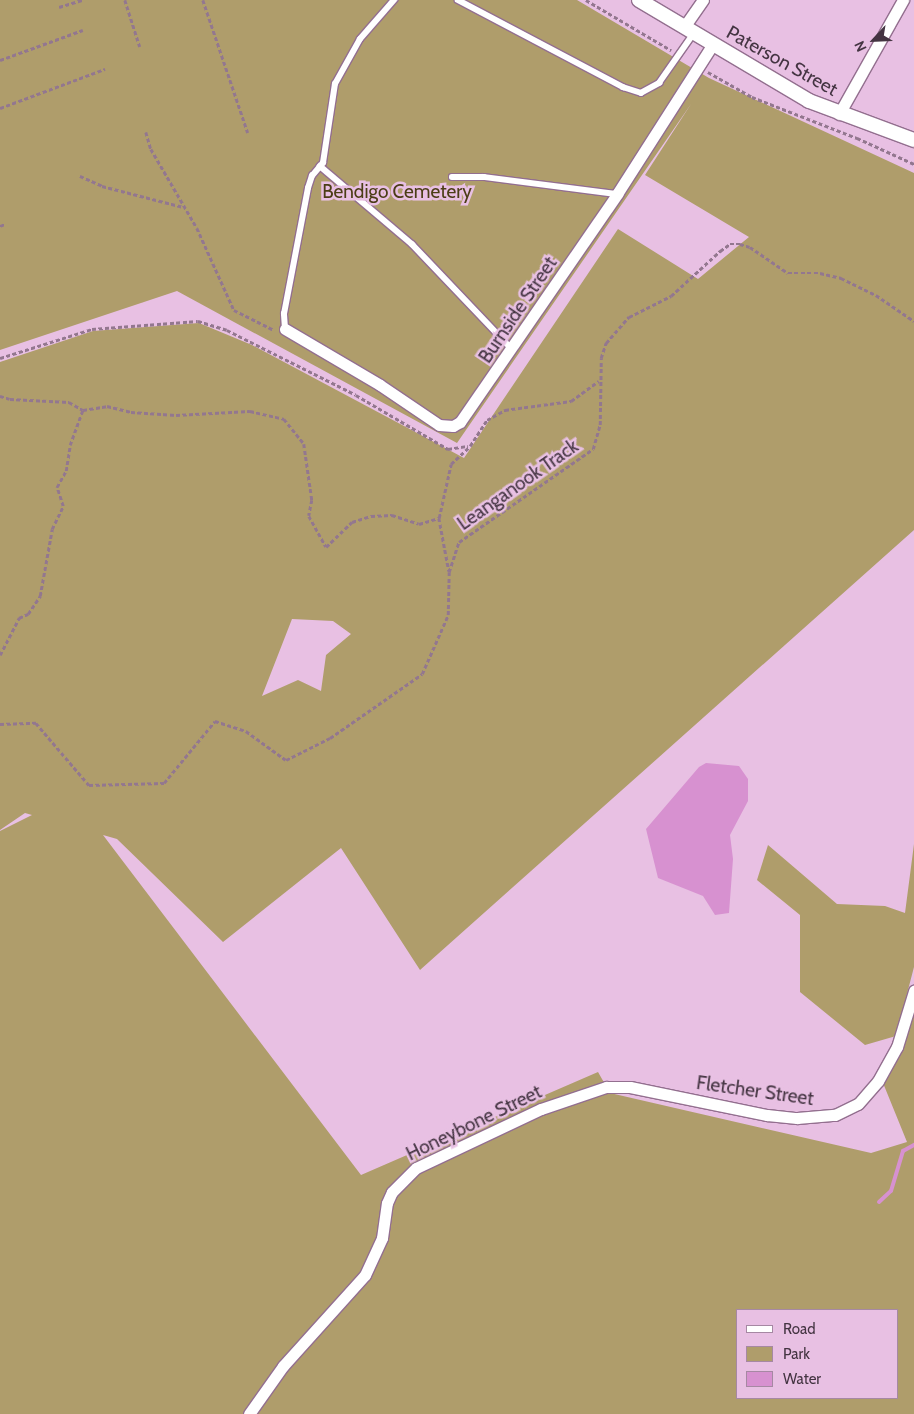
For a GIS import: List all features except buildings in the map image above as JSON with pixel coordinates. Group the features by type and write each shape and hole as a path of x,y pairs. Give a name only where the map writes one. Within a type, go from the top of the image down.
{"street":[{"name":"Paterson Street","path":"639,0 809,101 839,114 914,140"},
{"path":"689,30 703,0"},
{"path":"839,114 903,0"},
{"name":"Burnside Street","path":"285,330 446,427 452,426 467,416 617,194 713,44"},
{"name":"Fletcher Street","path":"606,1086 630,1087 766,1114 804,1118 834,1115 858,1104 878,1081 897,1047 914,991"},
{"name":"Honeybone Street","path":"249,1414 283,1366 365,1275 382,1238 387,1203 404,1177 436,1157 541,1109 606,1086"}],"lane":[{"path":"285,330 284,314 308,188 312,176 320,166 335,84 341,69 360,39 394,0"},
{"path":"458,0 641,93 654,88 680,56 689,30"},
{"path":"320,166 412,244 512,349"},
{"path":"452,177 484,176 617,194"}],"path":[{"path":"59,7 82,0"},
{"path":"125,0 140,48"},
{"path":"203,0 248,133"},
{"path":"586,0 680,56"},
{"path":"0,60 83,30"},
{"path":"698,66 752,97 857,138 914,164"},
{"path":"0,108 105,69"},
{"path":"146,132 151,149 197,228 234,310 270,328 285,330"},
{"path":"80,176 102,186 184,207"},
{"path":"0,226 6,224"},
{"name":"Leanganook Track","path":"0,724 36,723 89,785 164,783 216,721 246,731 286,760 330,738 422,674 448,615 449,572 460,542 593,449 600,425 600,358 617,327 629,317 672,296 730,244 750,247 788,273 820,273 840,278 876,295 914,320"},
{"path":"0,358 92,329 198,321 227,330 356,395 448,450 470,446"},
{"path":"449,572 439,518 451,464 470,446 487,420 505,410 572,401 599,381"},
{"path":"0,396 10,399 69,402 83,410 107,406 131,412 176,415 250,411 284,419 304,444 312,500 309,516 326,547 352,522 371,516 392,516 419,524 439,518"},
{"path":"0,655 19,618 28,614 40,596 52,529 62,506 57,487 66,471 70,445 83,410"}],"green space":[{"name":"Bendigo Cemetery","path":"0,0 577,0 709,78 914,173 914,530 420,970 341,848 223,942 117,839 103,835 361,1175 598,1072 610,1093 871,1153 907,1142 883,1083 914,1006 914,1414 0,1414 0,831 32,815 25,813 0,830 0,362 93,331 199,323 252,345 464,458 618,229 698,279 749,237 645,175 691,104 457,443 177,291 0,350","holes":["292,619 333,621 351,634 326,655 321,691 298,680 262,696"]},
{"path":"914,844 914,967 896,1036 865,1045 800,992 800,915 757,880 768,845 837,904 885,906 905,913"}],"water":[{"path":"706,763 739,766 748,779 748,801 730,835 733,859 729,913 715,915 703,896 658,878 646,829 699,767"}],"waterway":[{"path":"879,1202 891,1191 903,1151 914,1145"}]}
